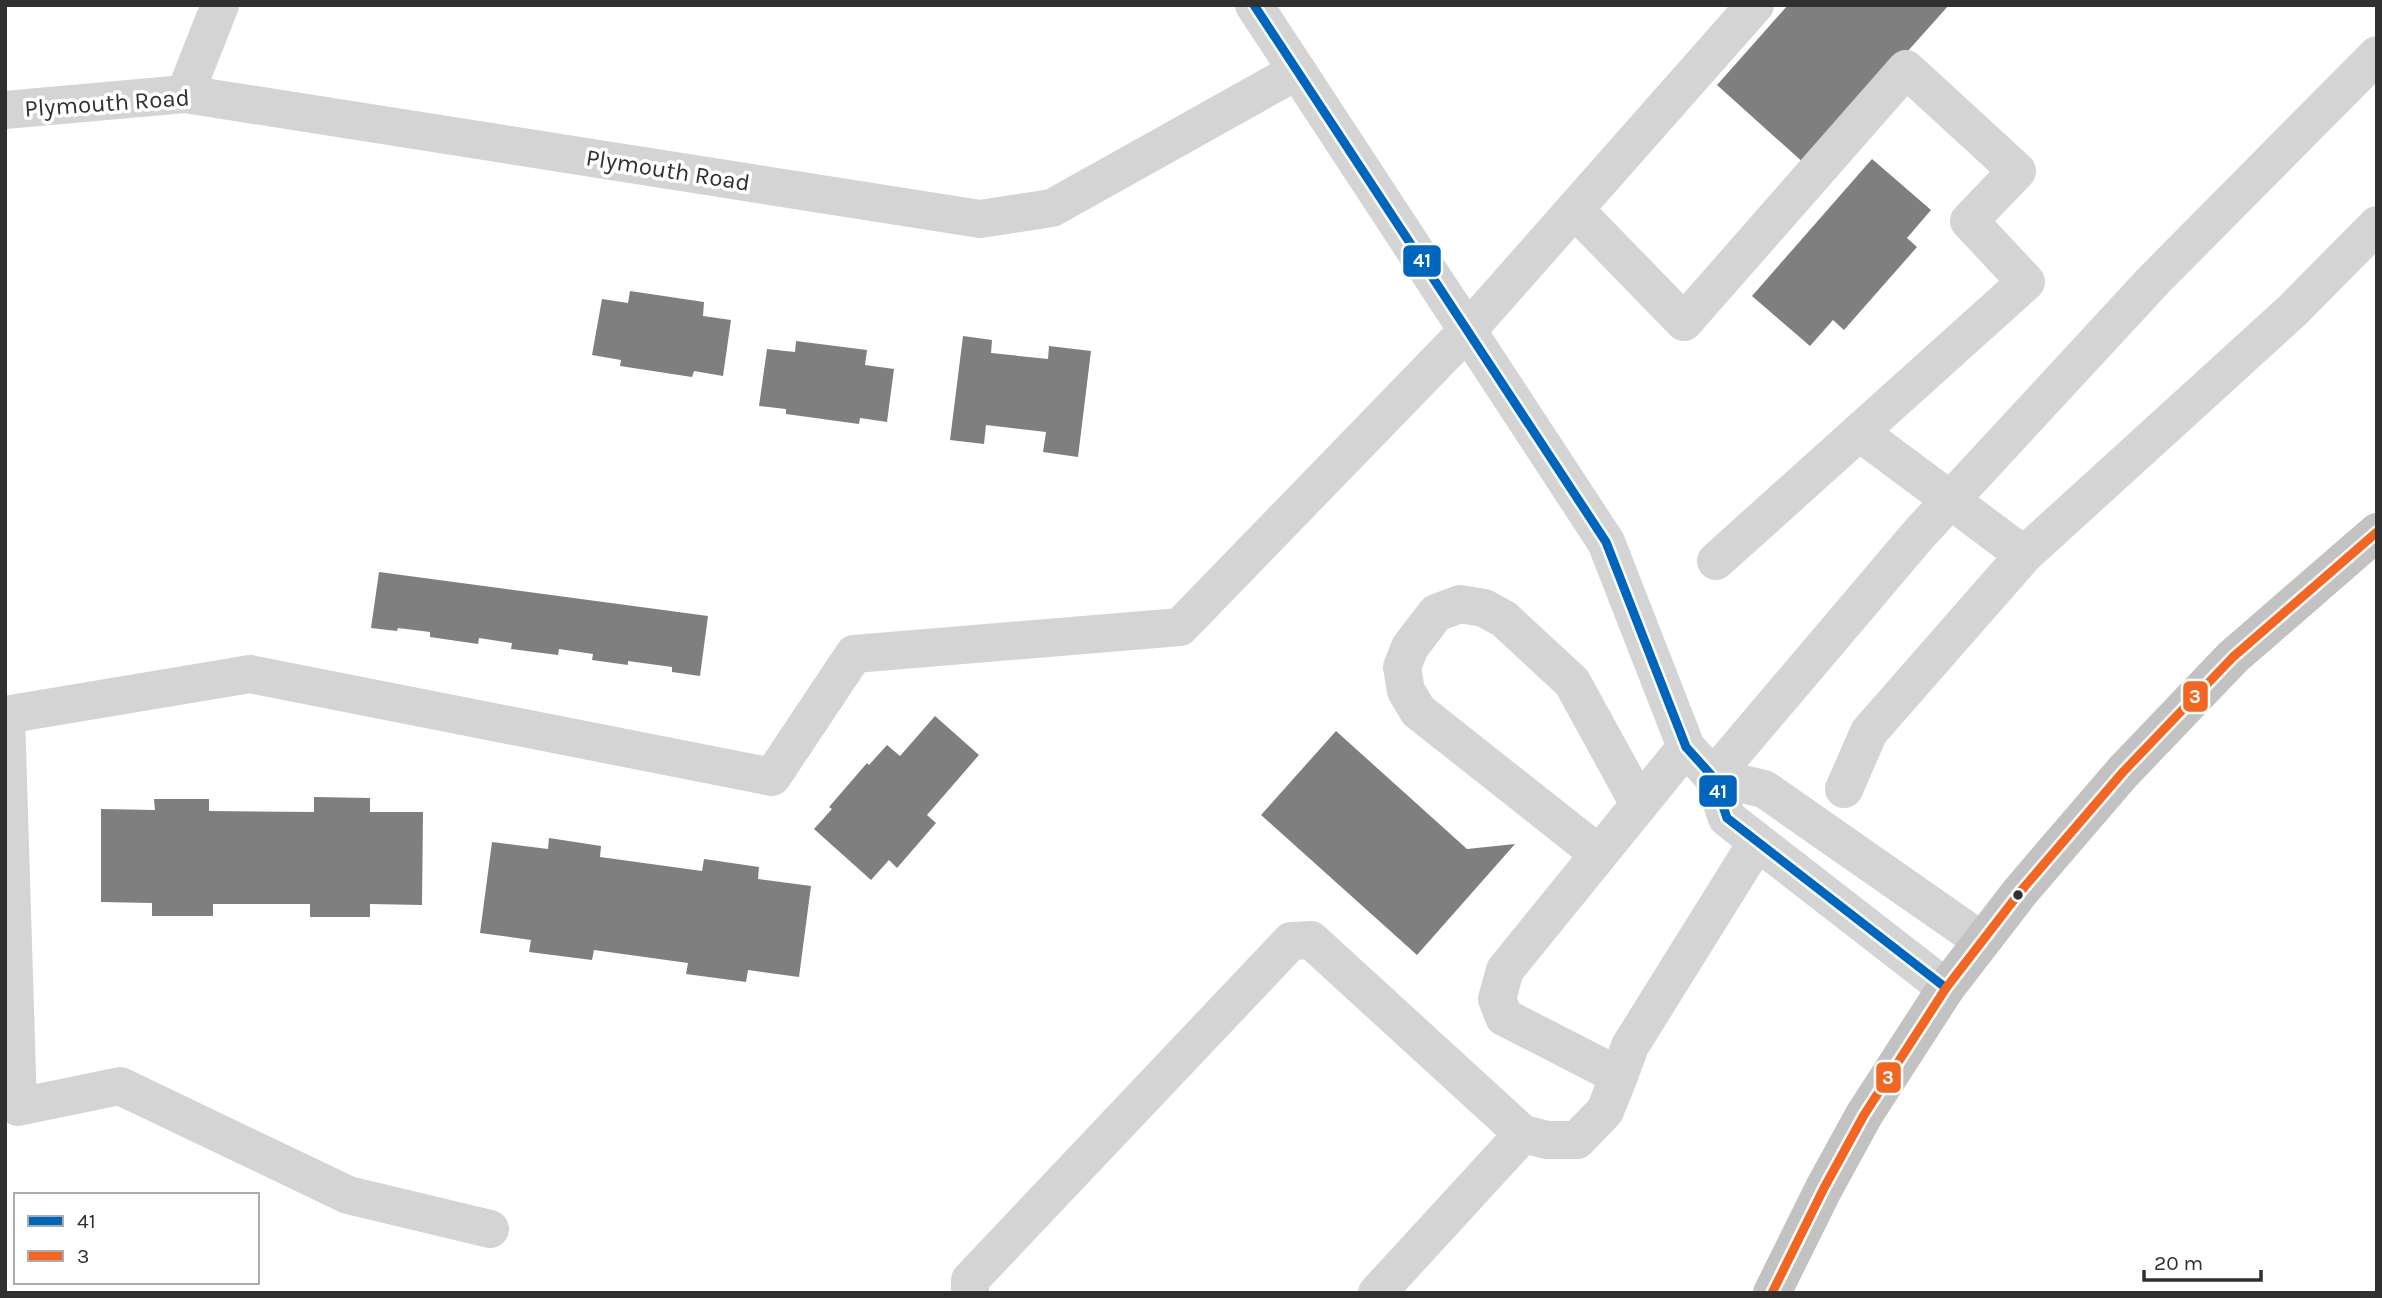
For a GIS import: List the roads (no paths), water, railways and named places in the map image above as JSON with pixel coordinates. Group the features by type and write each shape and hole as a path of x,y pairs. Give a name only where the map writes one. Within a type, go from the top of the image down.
{"highway":[{"path":"1772,1293 1864,1115 1945,988 2020,892 2123,772 2233,657 2377,531"}],"street":[{"path":"185,94 220,5"},
{"path":"1254,5 1606,542 1686,747 1713,777 1727,817 1945,988"},
{"path":"490,1229 348,1195 120,1086 12,1110 6,715 250,674 772,776 854,654 1180,627 1467,331 1755,5"},
{"path":"1713,777 1951,499 2154,280 2377,55"},
{"path":"1575,210 1684,322 1906,69 2017,171 1969,221 2026,282 1716,561"},
{"name":"Plymouth Road","path":"5,110 185,94 980,219 1052,208 1297,71"},
{"path":"1844,789 1869,732 2024,555 2292,310 2377,225"},
{"path":"1859,432 2024,555"},
{"path":"1599,854 1418,711 1406,691 1402,667 1410,647 1436,613 1460,604 1484,608 1504,619 1572,682 1639,804"},
{"path":"1619,1076 1504,1017 1497,999 1504,970 1686,747"},
{"path":"1713,777 1764,789 1982,941"},
{"path":"970,1293 970,1280 1291,941 1311,940 1523,1134 1547,1140 1577,1140 1605,1111 1630,1046 1757,842"},
{"path":"1377,1293 1523,1134"}]}
